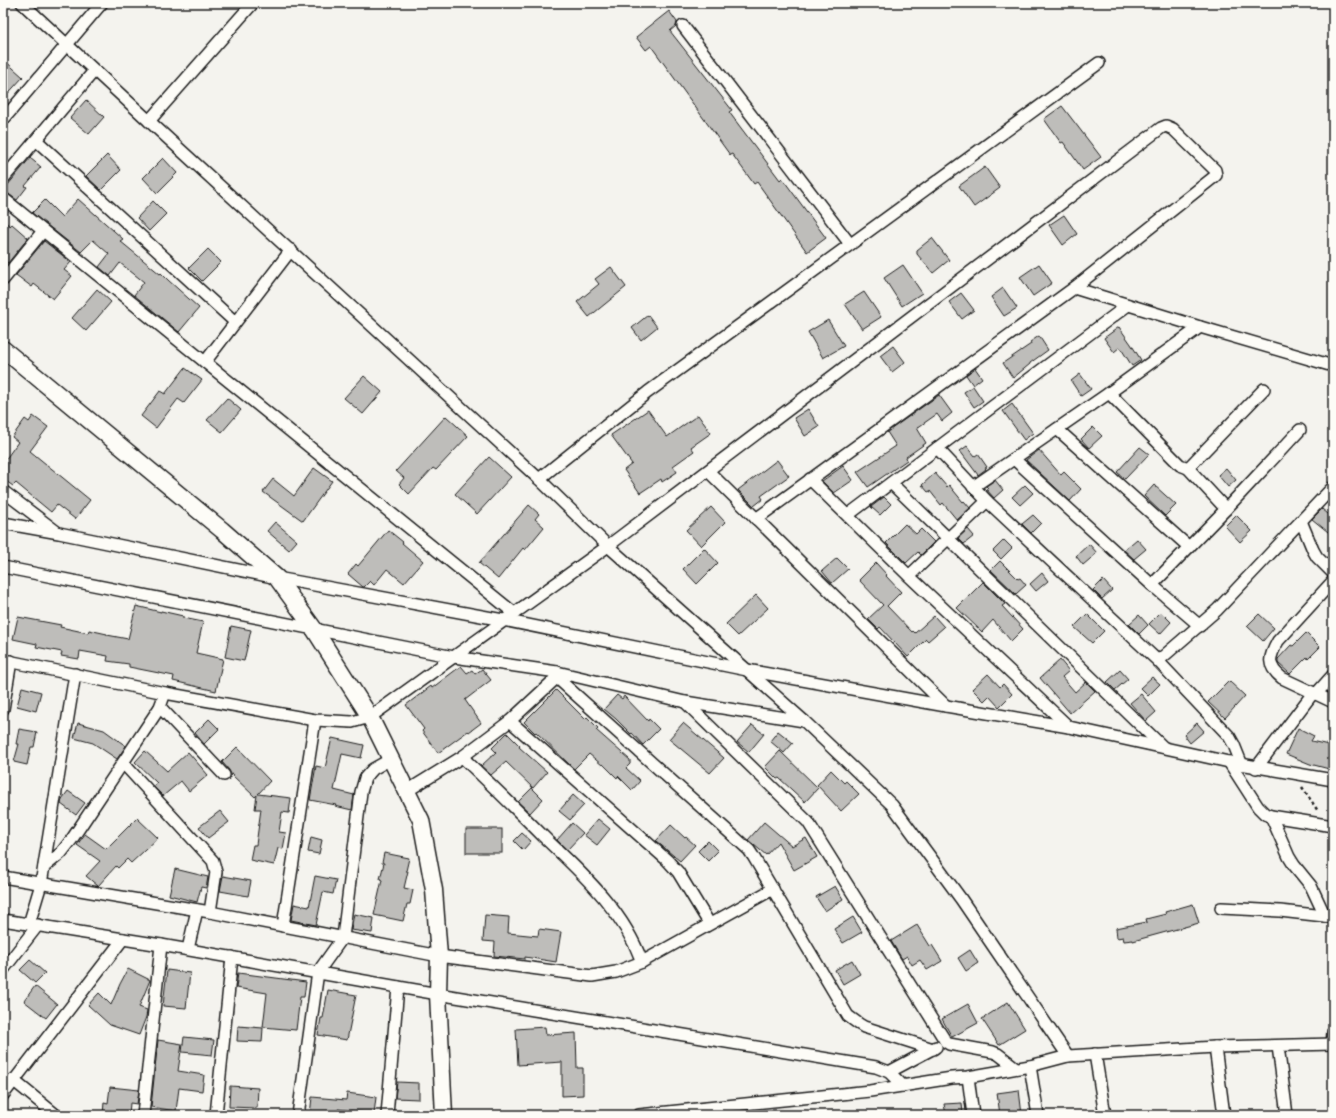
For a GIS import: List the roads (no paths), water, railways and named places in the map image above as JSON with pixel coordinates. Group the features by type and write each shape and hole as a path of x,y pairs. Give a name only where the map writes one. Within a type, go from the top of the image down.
{"main road":[{"path":"3,349 222,530 277,578 314,629 370,716 421,820 434,890 439,956 438,994 444,1115"}],"street":[{"path":"22,3 149,122 291,250 539,479 608,546 804,720 892,805 961,899 1068,1056"},
{"path":"4,116 102,3"},
{"path":"149,122 253,3"},
{"path":"683,26 850,244"},
{"path":"539,479 648,392 1099,63"},
{"path":"3,179 94,71"},
{"path":"3,709 7,660 165,693 315,720 352,722 370,716 608,546 1161,128 1166,126 1173,129 1215,170 1216,175 1214,177 1074,288 756,518"},
{"path":"36,140 235,322"},
{"path":"3,198 514,613"},
{"path":"3,280 43,231"},
{"path":"205,362 291,250"},
{"path":"1074,288 1333,366"},
{"path":"848,515 1128,305"},
{"path":"973,487 1109,393 1200,327"},
{"path":"1188,468 1264,388"},
{"path":"1109,393 1180,464 1188,468 1226,509"},
{"path":"1057,429 1189,547"},
{"path":"1152,585 1300,430"},
{"path":"937,448 987,501 1158,661 1229,736 1242,765"},
{"path":"1014,459 1152,585 1200,626"},
{"path":"708,471 946,706"},
{"path":"810,479 909,576 1069,727"},
{"path":"891,483 1163,747"},
{"path":"3,492 58,533"},
{"path":"1158,661 1217,610 1301,521 1331,495"},
{"path":"909,576 987,501"},
{"path":"1301,521 1315,553 1333,573"},
{"path":"3,523 277,578 503,620 747,670 1069,727 1256,768 1333,780"},
{"path":"3,567 454,657 556,675 685,702 804,720"},
{"path":"1333,581 1278,641 1270,659 1272,667 1282,678 1333,702"},
{"path":"3,970 33,925 44,867 75,674"},
{"path":"407,791 462,757 510,721 556,675"},
{"path":"556,675 744,845 753,856 848,1016 864,1027 933,1048"},
{"path":"1256,768 1315,693 1333,675"},
{"path":"44,867 67,846 160,707 165,693"},
{"path":"685,702 808,822 946,1042 949,1044 993,1052 998,1054 1015,1068"},
{"path":"160,707 224,775"},
{"path":"283,926 315,720"},
{"path":"510,721 667,860 678,872 709,923"},
{"path":"462,757 598,890 623,924 634,942 642,962"},
{"path":"298,1115 318,972 343,937 361,792 365,778 373,769 391,759"},
{"path":"1229,762 1258,807 1265,814 1330,825"},
{"path":"123,763 213,861 216,872 210,912"},
{"path":"1271,816 1289,857 1311,886 1329,917"},
{"path":"3,877 210,912 439,956 592,976 616,972 642,962 709,923 773,889"},
{"path":"1221,908 1280,911 1329,917"},
{"path":"188,950 197,910"},
{"path":"3,920 161,945 438,994 876,1067 888,1072 903,1086"},
{"path":"3,1095 13,1080 123,939"},
{"path":"143,1115 161,945"},
{"path":"216,1115 232,957"},
{"path":"387,1115 398,987"},
{"path":"639,1115 870,1091 968,1077 1030,1066 1068,1056 1214,1047 1333,1044 1333,1032"},
{"path":"888,1072 946,1042"},
{"path":"1278,1046 1288,1115"},
{"path":"1214,1047 1224,1115"},
{"path":"1095,1054 1105,1115"},
{"path":"1030,1066 1038,1115"},
{"path":"968,1077 973,1115"},
{"path":"13,1080 56,1115"}]}
